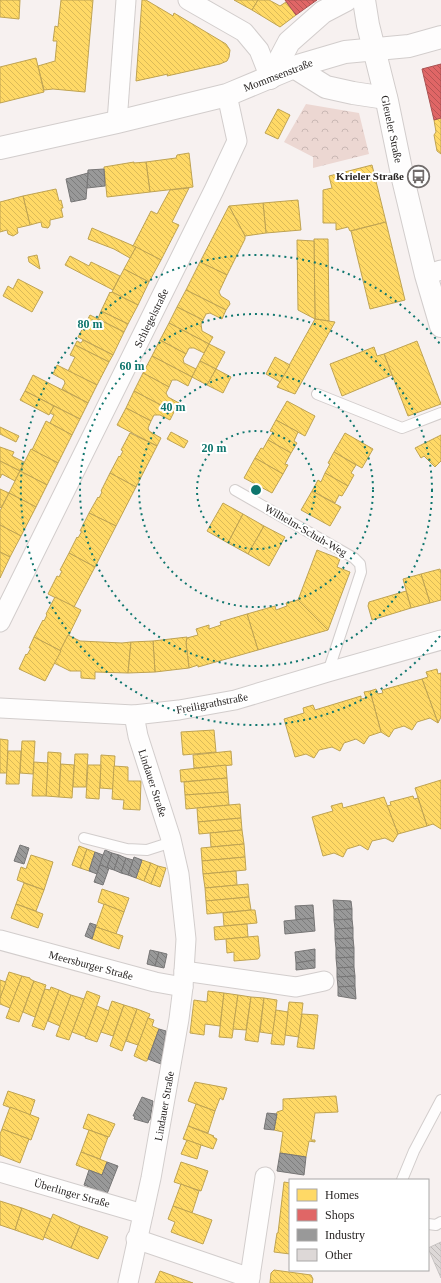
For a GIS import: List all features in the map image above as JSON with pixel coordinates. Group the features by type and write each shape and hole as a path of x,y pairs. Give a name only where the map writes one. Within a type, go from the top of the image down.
{"street":[{"path":"117,122 126,0"},
{"path":"188,0 244,32 259,50 270,78"},
{"path":"270,78 289,42 323,12 346,0"},
{"name":"Gleueler Straße","path":"364,0 403,179 433,272 441,326"},
{"name":"Mommsenstraße","path":"0,148 227,96 294,67 345,52 409,46 441,37"},
{"path":"294,67 326,86 353,94 386,98"},
{"name":"Schlegelstraße","path":"0,622 237,141 227,96"},
{"name":"Freiligrathstraße","path":"0,708 134,715 179,710 235,700 441,640"},
{"name":"Lindauer Straße","path":"128,1283 136,1239 143,1214 179,1019 184,979 186,939 183,900 172,842 138,736 134,715"},
{"name":"Meersburger Straße","path":"0,940 155,982 184,979"},
{"path":"184,979 296,987 324,982"},
{"name":"Überlinger Straße","path":"0,1172 143,1214"},
{"path":"136,1239 250,1281 265,1177"}],"lane":[{"path":"317,394 402,428 441,413"},
{"name":"Wilhelm-Schuh-Weg","path":"235,490 354,558 360,564 361,572 328,672"},
{"path":"84,838 127,849 147,850 172,842"},
{"path":"402,1179 414,1151 441,1100"},
{"path":"429,1224 436,1225 441,1222"}],"green space":[{"path":"306,104 359,113 369,154 313,168 313,157 284,142"}],"building: Homes":[{"path":"0,0 20,0 19,19 0,17"},
{"path":"61,0 93,0 85,92 53,89 44,90 38,66 55,61 57,41 53,41 55,26 58,27"},
{"path":"142,0 146,0 173,16 174,13 226,44 230,50 227,61 220,64 167,76 168,74 136,81"},
{"path":"234,0 258,0 252,10"},
{"path":"258,0 269,0 280,6 286,2 296,15 280,27 252,10"},
{"path":"36,58 44,92 0,103 0,67"},
{"path":"278,109 290,115 278,139 265,133"},
{"path":"441,118 441,154 437,151 434,135 436,132 434,120"},
{"path":"189,153 193,187 150,192 146,162 176,158 177,155"},
{"path":"134,162 146,162 150,192 107,197 104,167"},
{"path":"372,165 386,222 350,231 348,227 336,230 336,223 323,223 323,190 332,188 329,176"},
{"path":"189,188 172,222 179,225 161,260 133,246 151,211 157,214 170,190"},
{"path":"56,189 59,201 61,200 63,208 61,208 63,217 50,220 50,225 48,228 42,227 41,222 30,225 23,196"},
{"path":"23,196 30,225 17,228 18,233 13,236 8,234 7,230 0,232 0,202"},
{"path":"298,200 301,230 266,233 263,203"},
{"path":"263,203 266,233 245,236 229,206"},
{"path":"229,206 245,236 245,239 227,275 200,262"},
{"path":"386,222 405,300 370,309 351,231"},
{"path":"92,228 136,247 130,258 114,249 88,239"},
{"path":"314,239 328,239 329,321 315,319"},
{"path":"297,240 314,241 315,319 298,310"},
{"path":"136,247 161,260 149,282 124,269"},
{"path":"37,255 40,269 29,262 28,257"},
{"path":"70,256 89,266 91,262 120,276 113,290 65,265"},
{"path":"200,262 227,275 219,292 221,296 229,301 230,304 226,310 186,290"},
{"path":"124,269 149,282 138,305 112,292"},
{"path":"18,279 43,292 32,312 3,296 8,286 13,289"},
{"path":"186,290 226,310 222,319 210,313 206,314 203,320 177,307"},
{"path":"110,292 138,305 128,324 101,311"},
{"path":"177,307 203,320 201,324 202,331 213,337 209,344 169,323"},
{"path":"101,311 128,324 124,332 98,319"},
{"path":"90,315 124,332 113,355 78,337"},
{"path":"315,319 335,322 295,394 277,387"},
{"path":"169,323 209,344 204,353 194,348 189,348 186,354 160,340"},
{"path":"83,340 113,355 109,362 75,345 77,341 81,343"},
{"path":"160,340 186,354 183,359 184,363 196,369 192,377 152,356"},
{"path":"417,341 441,404 408,416 384,354"},
{"path":"209,344 225,352 216,369 200,361"},
{"path":"75,345 109,362 97,385 68,371 75,357 70,355"},
{"path":"374,347 377,356 384,354 392,375 342,396 330,364"},
{"path":"152,356 192,377 188,386 177,380 172,380 169,387 143,373"},
{"path":"275,357 290,365 280,382 266,374"},
{"path":"200,361 216,369 207,385 192,377"},
{"path":"57,365 97,385 88,403 62,389 65,383 64,380 53,374"},
{"path":"216,369 231,377 223,393 207,385"},
{"path":"143,373 169,387 166,393 168,397 179,403 174,412 134,391"},
{"path":"33,375 88,403 80,419 25,391"},
{"path":"25,391 54,406 49,415 20,400"},
{"path":"134,391 174,412 170,420 160,415 154,415 151,421 126,408"},
{"path":"287,401 315,416 305,436 276,420"},
{"path":"54,406 80,419 72,435 50,423 54,415 50,413"},
{"path":"126,408 151,421 148,428 149,431 161,438 157,446 117,425"},
{"path":"276,420 298,432 294,441 297,443 291,453 268,440 273,432 270,431"},
{"path":"46,421 72,435 58,463 32,450"},
{"path":"0,427 19,436 16,442 0,434"},
{"path":"171,432 188,441 184,448 167,439"},
{"path":"130,433 157,446 136,487 110,473 123,451 121,450"},
{"path":"345,433 373,449 362,468 334,452"},
{"path":"441,435 441,461 435,467 424,456 421,458 415,448"},
{"path":"268,440 291,453 285,464 288,465 283,474 255,458 261,448 263,449"},
{"path":"0,447 14,452 12,456 24,462 20,471 0,461"},
{"path":"31,449 58,463 47,485 20,471"},
{"path":"334,452 356,465 351,473 354,475 348,486 325,473"},
{"path":"255,458 283,474 272,493 244,478"},
{"path":"0,461 20,471 15,481 2,474 0,478"},
{"path":"20,471 47,485 36,507 9,493"},
{"path":"110,473 136,487 116,526 89,513 98,497 99,498"},
{"path":"325,473 348,486 342,496 339,495 335,503 312,491 318,480 321,482"},
{"path":"0,489 9,493 1,508 0,507"},
{"path":"312,491 341,507 330,526 301,510"},
{"path":"9,493 36,507 21,536 0,525 0,511"},
{"path":"223,503 243,514 228,543 207,531"},
{"path":"89,513 116,526 95,567 69,553 77,537 78,538 82,531 80,531"},
{"path":"243,514 264,526 248,554 228,543"},
{"path":"0,525 21,536 10,557 0,552"},
{"path":"264,526 285,537 269,566 248,554"},
{"path":"317,550 340,559 337,567 350,572 328,630 298,600"},
{"path":"0,552 10,557 0,578"},
{"path":"69,553 95,567 74,607 48,594 57,576 59,577 62,571 60,570"},
{"path":"440,569 441,600 430,603 421,574"},
{"path":"421,574 430,603 411,608 403,579"},
{"path":"406,591 411,608 372,620 368,606 369,602"},
{"path":"55,597 81,610 61,651 34,637 43,620 44,621"},
{"path":"298,600 328,630 258,650 247,614 275,606 276,610 287,606 286,603"},
{"path":"247,614 258,650 198,667 198,665 189,668 186,643 187,638 198,635 196,629 209,625 209,629 221,625 220,622"},
{"path":"68,635 80,641 131,642 128,673 95,672 95,679 81,678 81,671 70,671 54,663"},
{"path":"34,637 61,651 45,681 19,669 26,654 27,655 31,648 29,648"},
{"path":"187,637 186,643 189,668 155,672 153,641"},
{"path":"153,641 155,672 128,673 131,642"},
{"path":"437,669 438,674 441,673 441,717 438,723 422,679 428,677 426,672"},
{"path":"422,679 438,723 430,718 417,722 412,730 404,726 394,729 389,737 381,732 370,691 376,689 378,694 383,693 382,690"},
{"path":"370,691 381,732 369,736 364,744 356,739 344,743 340,751 332,747 319,750 314,758 306,754 295,757 284,719 304,713 303,708 313,705 315,710 361,696 361,699 366,698 364,692"},
{"path":"214,730 216,752 183,755 181,732"},
{"path":"0,739 8,740 7,773 0,773"},
{"path":"22,741 35,741 33,774 20,773"},
{"path":"8,751 21,751 19,784 6,784"},
{"path":"231,751 232,765 194,768 193,755"},
{"path":"48,752 61,753 59,797 46,796"},
{"path":"75,754 88,754 86,787 73,787"},
{"path":"101,755 115,756 113,789 100,788"},
{"path":"34,762 48,763 46,796 32,796"},
{"path":"61,764 74,765 72,798 59,797"},
{"path":"88,765 101,765 99,799 86,798"},
{"path":"226,765 227,778 181,782 180,770"},
{"path":"114,766 128,767 128,781 141,781 140,810 123,809 124,800 112,799"},
{"path":"227,778 228,792 185,795 184,782"},
{"path":"441,780 441,829 433,824 427,826 415,788"},
{"path":"228,792 229,805 186,809 185,795"},
{"path":"413,796 414,799 418,798 427,826 398,834 387,806 391,805 390,802"},
{"path":"384,797 398,834 393,842 385,838 372,841 368,850 360,845 347,849 343,857 334,853 323,856 312,817 333,811 331,806 342,803 343,808"},
{"path":"240,804 241,818 198,822 197,808"},
{"path":"241,818 242,830 199,834 198,822"},
{"path":"242,830 244,844 211,847 210,833"},
{"path":"244,844 245,857 202,861 201,848"},
{"path":"79,846 87,849 80,868 72,865"},
{"path":"87,849 95,852 89,871 80,868"},
{"path":"31,855 53,862 44,890 17,880 21,867 26,869"},
{"path":"245,857 246,870 203,874 202,861"},
{"path":"142,860 151,863 144,881 136,878"},
{"path":"151,863 158,866 151,884 144,881"},
{"path":"158,866 166,868 160,887 151,884"},
{"path":"236,871 237,885 205,888 203,874"},
{"path":"24,883 44,890 36,911 16,904"},
{"path":"248,884 249,897 206,901 205,888"},
{"path":"102,889 129,898 124,912 98,902"},
{"path":"249,897 251,910 207,914 206,901"},
{"path":"16,904 43,914 38,928 11,918"},
{"path":"104,904 124,912 116,934 96,927"},
{"path":"255,910 257,923 224,926 223,913"},
{"path":"247,924 248,937 215,940 214,927"},
{"path":"96,927 123,936 119,949 92,939"},
{"path":"258,936 260,956 258,959 234,961 234,952 227,953 226,939"},
{"path":"9,972 22,976 10,1008 0,1004 0,998"},
{"path":"22,976 30,978 34,981 19,1022 6,1018"},
{"path":"0,980 6,982 0,998"},
{"path":"34,981 46,985 35,1017 23,1012"},
{"path":"51,987 59,990 44,1030 32,1026 45,989 50,990"},
{"path":"59,990 71,995 60,1026 48,1021"},
{"path":"87,991 100,996 86,1037 72,1032"},
{"path":"208,991 224,993 220,1026 205,1024 204,1035 190,1033 194,1000 207,1002"},
{"path":"224,993 238,995 232,1038 219,1037"},
{"path":"71,995 84,999 69,1040 56,1036"},
{"path":"238,995 251,997 246,1030 233,1029"},
{"path":"251,997 264,998 258,1042 245,1040"},
{"path":"264,998 277,1000 273,1034 260,1032"},
{"path":"112,1001 124,1005 113,1036 101,1032"},
{"path":"289,1002 303,1003 299,1037 285,1035"},
{"path":"124,1005 137,1009 122,1051 110,1046"},
{"path":"97,1006 109,1011 97,1042 85,1038"},
{"path":"137,1009 150,1014 138,1045 126,1041"},
{"path":"276,1010 288,1012 284,1045 271,1044"},
{"path":"302,1014 318,1015 314,1049 297,1047"},
{"path":"148,1018 154,1020 152,1026 159,1029 147,1061 145,1061 134,1056"},
{"path":"195,1082 227,1088 223,1100 220,1098 215,1111 188,1101"},
{"path":"8,1091 35,1100 30,1115 3,1105"},
{"path":"336,1096 338,1112 315,1113 311,1140 315,1140 315,1142 309,1141 306,1157 280,1153 283,1132 274,1130 277,1112 283,1110 283,1099"},
{"path":"196,1104 215,1111 208,1133 188,1126"},
{"path":"10,1107 39,1118 31,1140 2,1129"},
{"path":"88,1114 115,1124 109,1137 83,1128"},
{"path":"188,1126 214,1136 213,1137 217,1139 213,1149 183,1139"},
{"path":"2,1129 29,1139 20,1163 0,1155 0,1134"},
{"path":"89,1130 108,1137 100,1159 81,1152"},
{"path":"187,1140 201,1145 197,1159 181,1154"},
{"path":"81,1152 107,1162 102,1175 76,1165"},
{"path":"181,1162 208,1171 201,1191 174,1182"},
{"path":"284,1182 289,1183 289,1254 274,1252 278,1233"},
{"path":"181,1184 199,1191 192,1213 173,1206"},
{"path":"0,1201 22,1208 15,1230 0,1225"},
{"path":"173,1206 212,1220 203,1244 171,1232 175,1222 168,1219"},
{"path":"22,1208 51,1219 43,1240 15,1230"},
{"path":"53,1214 80,1226 71,1248 44,1237"},
{"path":"80,1226 108,1237 98,1259 71,1248"},
{"path":"274,1270 311,1275 313,1279 312,1283 270,1283 271,1273"},
{"path":"160,1271 193,1283 155,1283"}],"building: Shops":[{"path":"285,0 317,0 296,15"},
{"path":"441,64 441,118 434,120 422,69"}],"building: Industry":[{"path":"104,169 105,186 87,188 88,170"},
{"path":"88,173 86,199 71,202 66,179"},
{"path":"20,845 29,848 24,864 14,861"},
{"path":"105,850 112,853 107,868 99,865"},
{"path":"95,852 103,855 97,874 89,871"},
{"path":"112,853 119,855 114,870 107,868"},
{"path":"119,855 126,858 121,873 114,870"},
{"path":"134,857 142,860 136,878 128,875"},
{"path":"126,858 133,860 128,875 121,873"},
{"path":"100,865 109,868 103,885 94,882"},
{"path":"333,900 351,901 352,909 334,910"},
{"path":"313,905 314,918 296,920 295,906"},
{"path":"352,909 352,919 334,920 334,910"},
{"path":"314,918 315,931 285,934 284,921"},
{"path":"352,919 353,928 335,929 334,920"},
{"path":"90,923 96,925 92,939 85,936"},
{"path":"353,928 353,938 335,939 335,929"},
{"path":"353,938 354,948 336,948 335,939"},
{"path":"336,948 354,948 354,957 336,958"},
{"path":"315,949 315,960 296,963 295,952"},
{"path":"150,950 159,952 155,966 147,964"},
{"path":"159,952 167,954 164,968 155,966"},
{"path":"354,957 354,967 337,968 336,958"},
{"path":"315,960 315,968 296,970 296,963"},
{"path":"354,967 355,976 337,977 337,968"},
{"path":"355,976 355,986 338,987 337,977"},
{"path":"355,986 356,999 338,996 338,987"},
{"path":"159,1029 166,1031 161,1064 148,1059"},
{"path":"142,1097 153,1101 150,1120 148,1123 134,1119 135,1116 133,1116"},
{"path":"267,1113 277,1114 274,1130 264,1129"},
{"path":"280,1153 306,1157 304,1175 277,1171"},
{"path":"107,1162 118,1166 107,1194 84,1185 89,1170 102,1175"}],"building: Other":[{"path":"441,1242 441,1278 429,1250 429,1248"}],"place":[{"name":"Krieler Straße","path":"419,176"}]}
